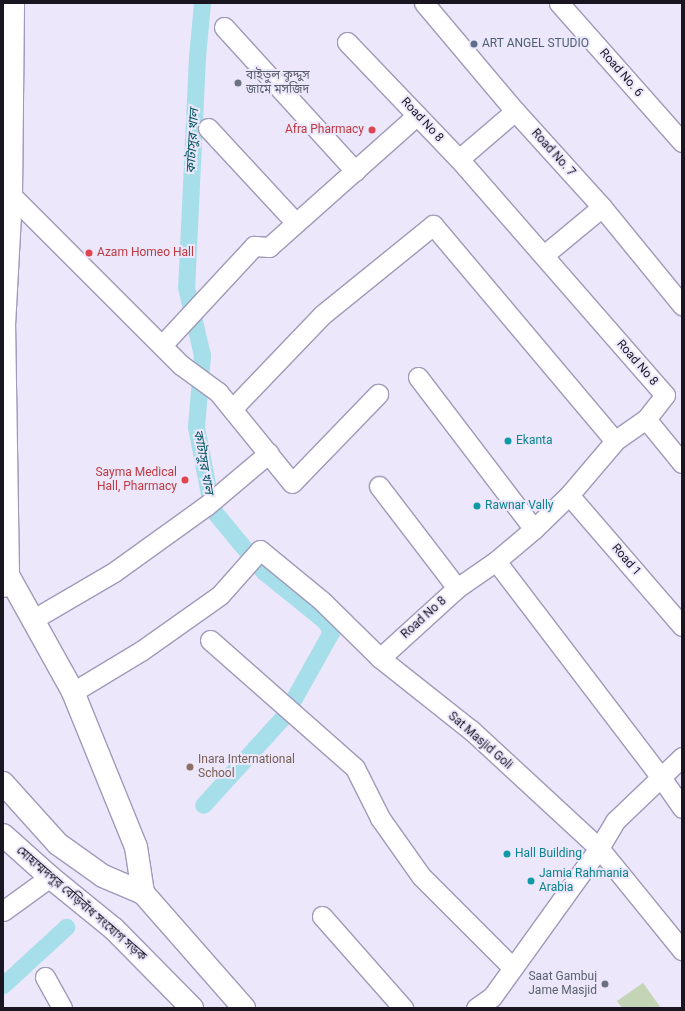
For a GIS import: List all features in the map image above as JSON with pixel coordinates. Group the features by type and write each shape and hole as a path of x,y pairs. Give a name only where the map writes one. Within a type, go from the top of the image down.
{"main road":[{"path":"13,3 12,196 3,326 5,581 32,620 73,692 136,847 142,893"},
{"path":"3,784 58,844 103,876 142,893 244,1008"},
{"name":"মোহাম্মদপুর বেড়িবাঁধ সংযোগ সড়ক","path":"3,835 50,877 114,929 192,1008"}],"street":[{"name":"Road No. 7","path":"424,3 515,111 602,207 682,304"},
{"name":"Road No. 6","path":"559,3 682,142"},
{"path":"224,27 355,171"},
{"name":"Road No 8","path":"347,42 458,159 544,255 665,395 646,419 615,441 569,495 534,529 496,562 457,588 380,658"},
{"path":"458,159 515,111"},
{"path":"163,344 254,246 269,247 417,115"},
{"path":"208,128 296,223"},
{"path":"12,196 163,344 181,365 218,392 292,483 378,394"},
{"path":"544,255 602,207"},
{"path":"232,409 322,315 433,225 615,441"},
{"path":"418,377 534,529"},
{"path":"646,419 682,463"},
{"path":"32,620 114,572 206,506 269,453"},
{"path":"379,486 457,588"},
{"name":"Road 1","path":"569,495 682,626"},
{"name":"Sat Masjid Goli","path":"73,692 172,630 175,625 220,595 260,550 322,601 380,658 471,730 599,848 682,950"},
{"path":"496,562 660,776 682,808"},
{"path":"210,640 265,690 288,707 355,768 380,818 421,876 512,967"},
{"path":"476,1008 492,997 512,967 599,848 615,821 660,776 682,757"},
{"path":"3,911 50,877"},
{"path":"322,916 403,1008"},
{"path":"45,977 62,1008"}],"green space":[{"path":"643,983 661,1008 622,1008 617,1001"}],"waterway":[{"name":"কাটাসুর খাল","path":"202,3 197,57 186,287 202,355 196,427 212,509 264,572 325,621 331,632 284,716 203,805"},
{"name":"কাটাসুর খাল","path":"3,985 66,927"}],"place":[{"name":"ART ANGEL STUDIO","path":"474,44"},
{"name":"বাইতুল কুদ্দুস জামে মসজিদ","path":"238,83"},
{"name":"Afra Pharmacy","path":"372,130"},
{"name":"Azam Homeo Hall","path":"89,253"},
{"name":"Ekanta","path":"508,441"},
{"name":"Sayma Medical Hall, Pharmacy","path":"185,480"},
{"name":"Rawnar Vally","path":"477,506"},
{"name":"Inara International School","path":"190,767"},
{"name":"Hall Building","path":"507,854"},
{"name":"Jamia Rahmania Arabia","path":"531,881"},
{"name":"Saat Gambuj Jame Masjid","path":"605,984"}]}
